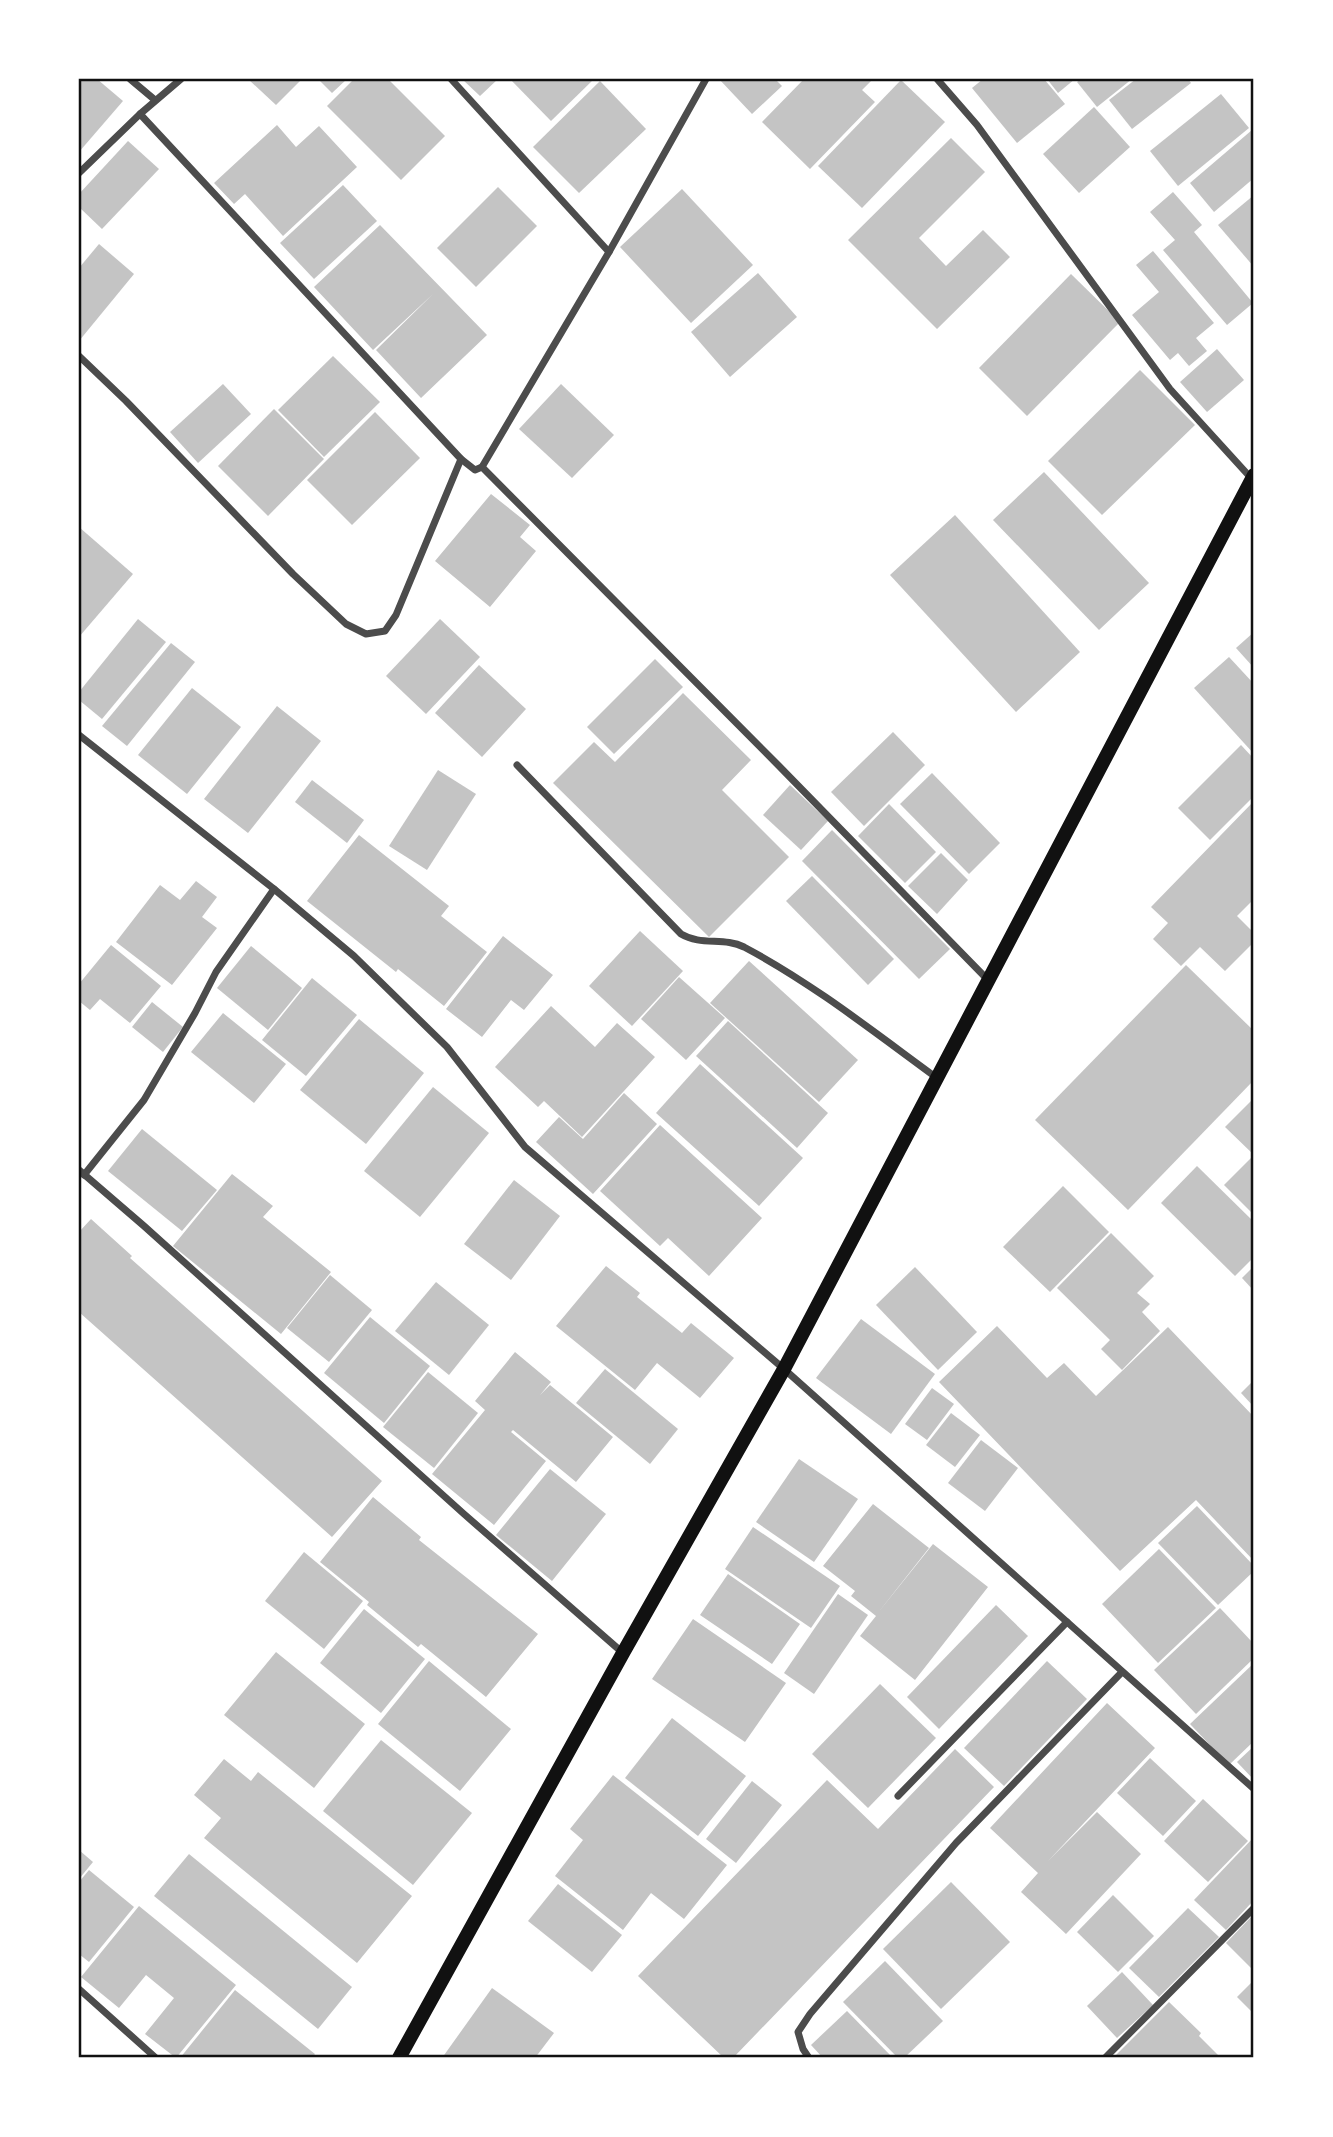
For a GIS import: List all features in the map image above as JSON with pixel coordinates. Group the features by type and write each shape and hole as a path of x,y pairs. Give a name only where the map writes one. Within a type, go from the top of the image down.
{"main road":[{"path":"399,2058 784,1369 1253,478"}],"street":[{"path":"130,79 155,100"},
{"path":"79,173 139,114 181,79"},
{"path":"451,79 609,252"},
{"path":"139,114 461,460 475,471 482,467 609,252 706,79"},
{"path":"937,79 977,125 1170,389 1253,478"},
{"path":"79,356 293,574 346,624 366,634 385,631 396,615 461,460"},
{"path":"482,467 988,981"},
{"path":"79,735 274,889 354,956 447,1047 525,1147 784,1369 1254,1790"},
{"path":"517,765 681,934 699,942 737,944 774,963 937,1078"},
{"path":"274,889 216,972 144,1100 82,1172 624,1653"},
{"path":"898,1796 1067,1622"},
{"path":"809,2058 798,2032 810,2014 956,1843 1122,1672"},
{"path":"1105,2058 1254,1908"},
{"path":"79,1989 156,2058"}],"building":[{"path":"80,79 97,79 123,101 79,152"},
{"path":"248,79 302,79 276,105"},
{"path":"318,79 347,79 332,93"},
{"path":"354,79 388,79 445,136 401,180 327,106"},
{"path":"462,79 498,79 480,96"},
{"path":"510,79 594,79 551,121"},
{"path":"719,79 775,79 782,86 752,114"},
{"path":"804,79 873,79 862,90 875,102 810,169 762,122"},
{"path":"983,79 1044,79 1065,104 1017,143 972,88"},
{"path":"1047,79 1075,79 1058,93"},
{"path":"1081,79 1132,79 1097,107 1077,82"},
{"path":"1136,79 1188,79 1191,83 1132,129 1109,100"},
{"path":"901,80 945,122 862,208 818,166"},
{"path":"600,81 646,129 579,193 533,147"},
{"path":"1221,94 1249,128 1178,186 1150,151"},
{"path":"1094,107 1130,147 1079,193 1043,154"},
{"path":"277,125 296,147 319,126 357,167 283,236 245,194 234,204 214,183"},
{"path":"1252,130 1254,178 1214,212 1190,183"},
{"path":"951,138 985,172 919,238 946,266 983,230 1010,257 937,329 848,240"},
{"path":"128,141 159,169 102,229 79,207 79,194"},
{"path":"343,185 377,221 314,279 280,243"},
{"path":"498,187 537,226 476,287 437,248"},
{"path":"682,189 753,265 691,323 620,247"},
{"path":"1173,192 1202,225 1194,232 1253,303 1227,325 1163,250 1175,240 1150,212"},
{"path":"1254,195 1254,267 1218,225"},
{"path":"380,225 487,335 421,398 376,350 433,294 373,350 314,287"},
{"path":"99,244 134,274 79,341 79,268"},
{"path":"1153,251 1214,323 1196,338 1207,351 1189,366 1178,353 1170,360 1132,315 1159,292 1136,265"},
{"path":"758,273 797,317 730,377 691,332"},
{"path":"1071,274 1120,322 1027,416 979,368"},
{"path":"1217,349 1244,380 1207,412 1180,382"},
{"path":"333,356 380,402 324,457 278,410"},
{"path":"1140,370 1195,425 1102,515 1048,461"},
{"path":"223,384 251,414 198,463 170,432"},
{"path":"561,384 614,435 572,478 519,429"},
{"path":"274,409 324,459 268,516 218,466"},
{"path":"375,412 420,458 352,525 307,480"},
{"path":"1044,472 1149,583 1099,630 993,520"},
{"path":"491,494 530,525 520,537 536,551 490,607 435,561"},
{"path":"955,515 1080,652 1016,712 890,575"},
{"path":"79,527 133,574 79,637"},
{"path":"138,619 166,642 102,719 79,700 79,692"},
{"path":"440,619 480,657 426,714 386,676"},
{"path":"1254,632 1254,668 1236,648"},
{"path":"171,643 195,662 127,746 102,726"},
{"path":"1229,657 1254,684 1254,754 1194,688"},
{"path":"655,659 683,687 614,754 587,727"},
{"path":"479,665 526,709 482,757 435,713"},
{"path":"192,688 241,727 187,794 138,755"},
{"path":"683,693 751,760 722,790 789,857 709,937 553,783 594,742 615,762"},
{"path":"277,706 321,741 248,833 204,799"},
{"path":"893,732 925,765 864,826 831,792"},
{"path":"1241,745 1254,759 1254,796 1210,840 1178,808"},
{"path":"438,770 476,794 427,870 389,846"},
{"path":"932,773 1000,843 969,874 900,804"},
{"path":"312,780 364,820 347,843 295,802"},
{"path":"790,785 828,821 801,850 763,815"},
{"path":"1254,801 1254,899 1237,916 1254,933 1254,942 1225,971 1200,947 1181,966 1153,939 1168,923 1151,907"},
{"path":"889,804 936,852 905,883 858,836"},
{"path":"832,830 950,949 919,979 802,861"},
{"path":"359,835 449,906 441,916 487,952 444,1006 398,969 396,972 307,901"},
{"path":"941,853 968,880 937,914 908,886"},
{"path":"812,876 894,959 868,985 786,901"},
{"path":"196,881 217,897 202,917 217,928 172,985 116,942 160,885 180,900"},
{"path":"640,931 683,971 632,1026 589,986"},
{"path":"503,936 553,975 524,1010 511,1000 482,1037 446,1009"},
{"path":"111,945 161,986 130,1023 100,999 90,1010 79,1001 79,984"},
{"path":"251,946 302,988 268,1030 217,988"},
{"path":"749,961 858,1060 819,1102 710,1003"},
{"path":"1186,965 1254,1031 1254,1080 1128,1210 1035,1120"},
{"path":"679,977 725,1018 686,1060 641,1019"},
{"path":"312,978 357,1015 306,1076 262,1040"},
{"path":"152,1002 183,1027 163,1052 132,1027"},
{"path":"551,1006 595,1047 617,1023 655,1057 582,1137 544,1101 538,1107 495,1067"},
{"path":"223,1013 286,1064 254,1103 191,1052"},
{"path":"359,1019 424,1073 366,1144 300,1090"},
{"path":"728,1021 828,1113 797,1148 696,1056"},
{"path":"700,1064 803,1158 759,1206 656,1113"},
{"path":"433,1087 489,1133 420,1217 364,1171"},
{"path":"624,1093 657,1124 593,1194 536,1142 559,1117 583,1139"},
{"path":"1254,1098 1254,1155 1225,1127"},
{"path":"660,1125 762,1218 709,1276 668,1238 660,1246 600,1191"},
{"path":"142,1129 217,1190 182,1231 108,1171"},
{"path":"1254,1155 1254,1215 1224,1185"},
{"path":"1197,1166 1254,1222 1254,1257 1235,1276 1161,1203"},
{"path":"232,1174 273,1206 263,1217 331,1272 281,1334 173,1246"},
{"path":"514,1180 560,1216 511,1280 464,1244"},
{"path":"1063,1186 1109,1232 1050,1292 1003,1247"},
{"path":"91,1219 132,1256 130,1258 382,1481 332,1537 79,1312 79,1232"},
{"path":"1111,1233 1154,1276 1137,1293 1150,1304 1142,1312 1160,1331 1122,1370 1101,1349 1110,1340 1057,1288"},
{"path":"606,1266 640,1293 637,1297 682,1333 691,1323 734,1358 700,1398 657,1363 635,1390 556,1326"},
{"path":"1254,1266 1254,1291 1242,1278"},
{"path":"915,1267 977,1332 938,1370 876,1305"},
{"path":"330,1275 372,1310 329,1362 287,1328"},
{"path":"436,1282 489,1325 449,1375 395,1331"},
{"path":"370,1317 430,1366 384,1423 324,1373"},
{"path":"861,1319 935,1374 891,1434 816,1378"},
{"path":"997,1326 1047,1378 1064,1363 1096,1396 1168,1327 1254,1417 1254,1561 1196,1500 1120,1571 939,1382"},
{"path":"515,1352 551,1382 540,1395 550,1385 613,1437 576,1482 513,1430 511,1432 546,1461 494,1525 432,1474 485,1410 475,1401"},
{"path":"605,1369 678,1429 650,1464 576,1403"},
{"path":"428,1372 478,1413 434,1468 383,1427"},
{"path":"1254,1380 1254,1407 1241,1393"},
{"path":"932,1388 954,1404 927,1440 905,1424"},
{"path":"951,1413 980,1435 955,1467 926,1445"},
{"path":"981,1440 1018,1468 985,1511 948,1483"},
{"path":"799,1459 858,1499 814,1562 756,1522"},
{"path":"550,1469 606,1514 552,1581 496,1535"},
{"path":"373,1497 421,1537 419,1540 538,1634 486,1697 421,1644 418,1647 320,1562"},
{"path":"873,1504 929,1548 877,1614 933,1544 988,1587 915,1680 860,1636 876,1616 851,1596 855,1591 823,1566"},
{"path":"1197,1506 1254,1566 1254,1571 1218,1605 1158,1543"},
{"path":"753,1527 840,1586 811,1628 725,1569"},
{"path":"1159,1549 1216,1608 1158,1663 1102,1604"},
{"path":"304,1552 363,1601 324,1649 265,1601"},
{"path":"728,1574 800,1624 772,1664 700,1615"},
{"path":"838,1594 868,1615 814,1694 784,1673"},
{"path":"996,1605 1028,1636 939,1729 907,1697"},
{"path":"1220,1608 1254,1644 1254,1658 1196,1714 1154,1670"},
{"path":"364,1609 425,1659 381,1713 320,1663"},
{"path":"693,1619 786,1683 745,1742 652,1679"},
{"path":"276,1652 365,1724 314,1788 224,1715"},
{"path":"429,1661 511,1729 460,1791 378,1724"},
{"path":"1047,1661 1087,1699 1004,1786 964,1748"},
{"path":"1254,1663 1254,1741 1229,1765 1190,1724"},
{"path":"880,1684 936,1738 868,1808 812,1754"},
{"path":"1107,1703 1155,1748 1048,1861 1097,1812 1141,1854 1066,1934 1021,1892 1038,1873 990,1828"},
{"path":"672,1718 746,1776 698,1836 625,1778"},
{"path":"381,1740 472,1813 413,1885 323,1811"},
{"path":"1254,1746 1254,1780 1237,1762"},
{"path":"955,1749 994,1787 733,2058 724,2058 638,1976 827,1780 878,1829"},
{"path":"1150,1758 1196,1801 1163,1836 1117,1793"},
{"path":"224,1759 251,1781 258,1772 412,1896 357,1963 204,1838 221,1818 194,1795"},
{"path":"613,1775 727,1865 684,1919 651,1893 623,1930 555,1876 583,1840 570,1829"},
{"path":"752,1781 782,1805 736,1863 706,1839"},
{"path":"1203,1799 1248,1841 1208,1882 1164,1841"},
{"path":"1254,1837 1254,1900 1226,1930 1194,1900"},
{"path":"79,1850 93,1862 79,1879"},
{"path":"189,1854 352,1987 318,2029 154,1896"},
{"path":"89,1870 134,1907 89,1962 79,1954 79,1882"},
{"path":"951,1882 1010,1942 941,2009 883,1949"},
{"path":"558,1884 622,1935 592,1972 528,1921"},
{"path":"1113,1895 1154,1936 1118,1972 1077,1932"},
{"path":"139,1906 236,1985 176,2058 145,2034 174,1998 146,1975 119,2008 81,1977"},
{"path":"1188,1908 1219,1937 1159,1997 1129,1968"},
{"path":"1254,1914 1254,1971 1226,1943"},
{"path":"885,1961 943,2021 904,2058 898,2058 843,2002"},
{"path":"1122,1972 1153,2005 1117,2038 1087,2006"},
{"path":"1254,1980 1254,2014 1237,1997"},
{"path":"492,1988 554,2033 535,2058 442,2058"},
{"path":"235,1990 315,2054 312,2058 180,2058"},
{"path":"1169,2002 1201,2033 1199,2036 1221,2058 1113,2058"},
{"path":"847,2011 893,2058 823,2058 811,2045"}]}
